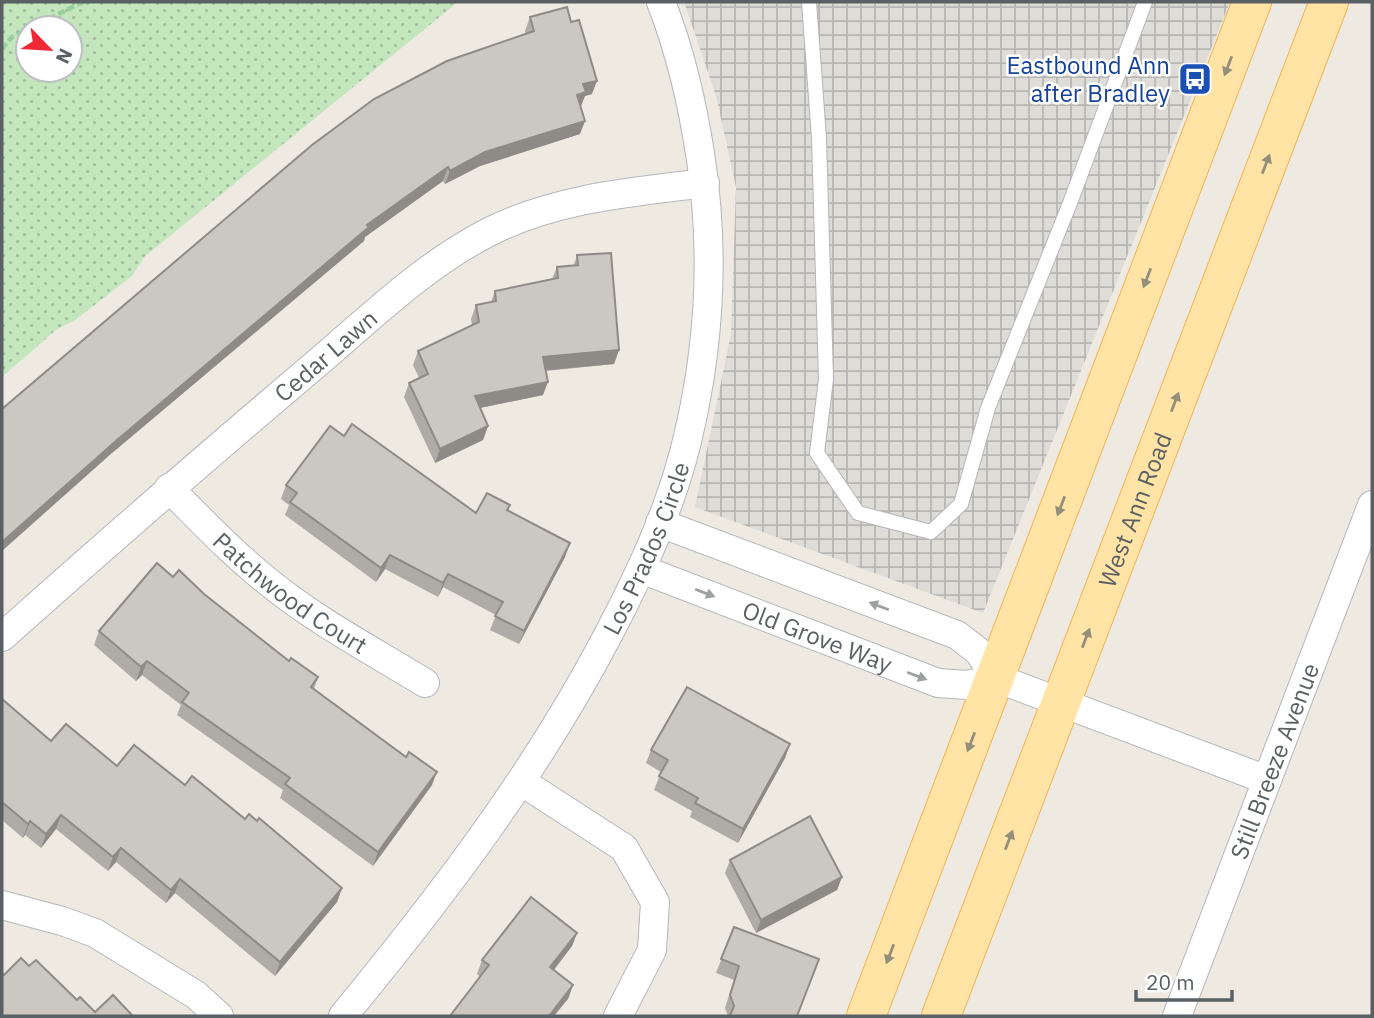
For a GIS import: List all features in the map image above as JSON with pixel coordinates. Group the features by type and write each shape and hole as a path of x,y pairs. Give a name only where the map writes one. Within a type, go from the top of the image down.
{"main road":[{"path":"866,1016 1252,2"},
{"name":"West Ann Road","path":"941,1016 1329,2"}],"street":[{"name":"Los Prados Circle","path":"343,1016 393,956 522,782 599,651 641,569 660,523 685,447 701,370 709,256 705,183 690,97 661,2"},
{"name":"Cedar Lawn","path":"2,638 169,488 413,283 457,251 489,232 523,217 561,205 705,183"},
{"name":"Patchwood Court","path":"169,488 229,548 274,586 324,621 425,682"},
{"name":"Still Breeze Avenue","path":"1177,1016 1372,505"},
{"path":"660,523 957,635 979,652 996,678 1267,780"},
{"name":"Old Grove Way","path":"641,569 938,683 967,685 996,678"},
{"path":"522,782 624,848 655,902 652,950 618,1016"},
{"path":"2,905 95,933 196,995 219,1016"}],"lane":[{"path":"809,2 820,138 826,379 817,453 858,513 931,532 961,504 988,408 1070,203 1145,2"}],"path":[{"path":"59,14 83,2"},
{"path":"2,49 14,36"}],"shaded area":[{"path":"684,2 1230,2 983,613 695,507 731,334 736,187 716,96"}],"green space":[{"path":"2,2 458,2 144,257 132,276 75,320 57,329 2,377"}],"building":[{"path":"567,7 571,22 579,20 597,81 583,84 586,92 577,95 585,121 485,152 450,171 448,167 367,225 369,227 117,440 2,542 2,409 312,145 374,99 447,61 534,31 530,17"},
{"path":"611,253 619,350 543,357 548,382 475,396 488,426 440,449 409,383 428,374 418,351 479,322 476,305 496,301 495,291 558,278 557,267 578,265 577,255"},
{"path":"352,424 476,513 487,493 510,505 507,510 570,543 524,631 495,616 503,602 448,574 443,583 390,555 381,568 290,502 297,493 286,485 330,426 344,436"},
{"path":"157,563 173,577 179,570 204,594 289,661 291,658 318,677 311,687 406,757 409,752 437,772 378,852 285,784 290,778 182,702 189,693 147,661 141,667 99,631"},
{"path":"687,687 790,744 743,829 695,803 698,798 659,776 668,760 651,750"},
{"path":"2,699 51,741 66,724 117,766 134,745 185,785 192,776 245,819 249,814 257,821 259,818 342,888 280,962 180,879 171,890 121,848 113,857 61,815 46,834 30,821 28,824 2,802"},
{"path":"810,816 842,877 761,920 730,860"},
{"path":"531,897 577,933 550,967 573,985 549,1016 450,1016 489,965 482,960"},
{"path":"734,927 819,959 797,1016 730,1016 734,1006 730,995 739,966 721,959"},
{"path":"21,958 29,966 36,960 77,1000 80,997 95,1012 113,995 133,1016 2,1016 2,973 4,975"}],"place":[{"name":"Eastbound Ann after Bradley","path":"1195,79"}]}
